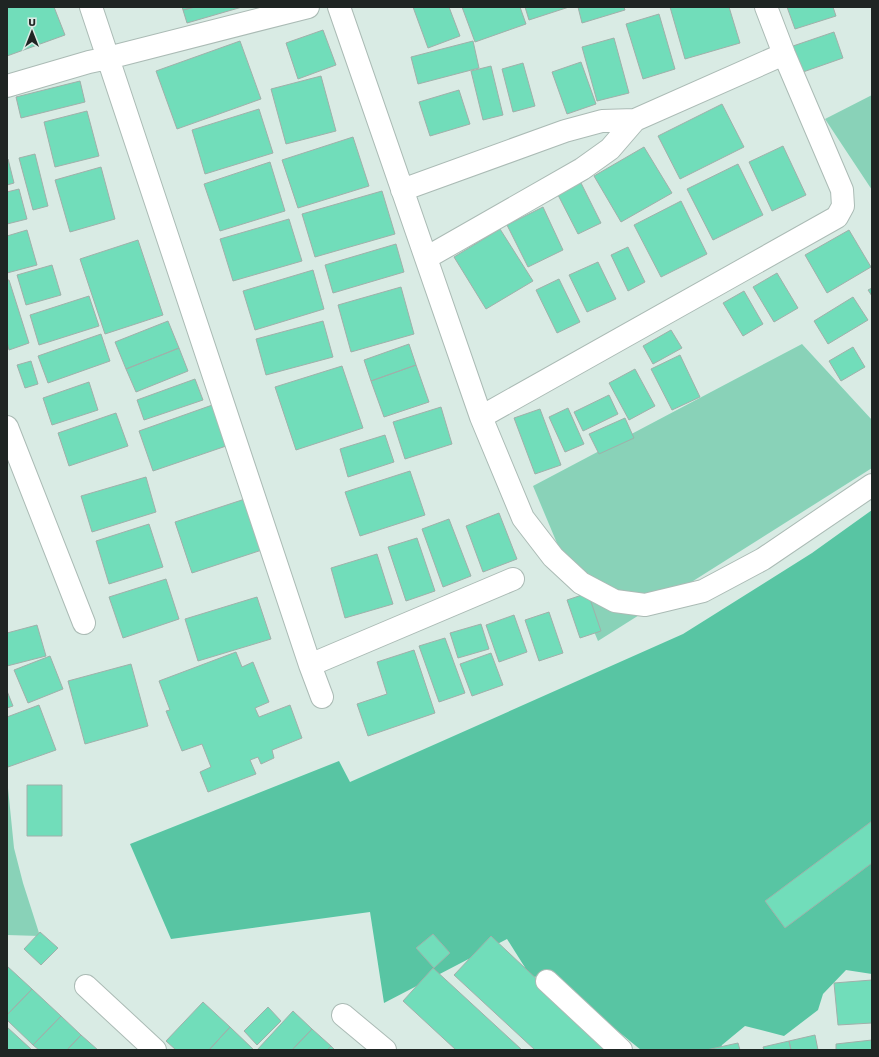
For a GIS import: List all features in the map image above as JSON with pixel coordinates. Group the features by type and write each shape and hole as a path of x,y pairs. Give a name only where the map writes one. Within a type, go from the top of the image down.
{"street":[{"path":"91,7 310,665 322,697"},
{"path":"7,86 89,62 308,7"},
{"path":"338,7 481,417 523,518 553,557 581,583 616,601 645,605 703,591 763,559 872,485"},
{"path":"481,417 837,217 843,206 842,190 784,54 766,7"},
{"path":"402,190 565,132 602,121 635,120 784,54"},
{"path":"426,258 582,169 610,149 635,120"},
{"path":"9,437 84,623"},
{"path":"310,665 514,579"},
{"path":"547,981 621,1050"},
{"path":"86,986 155,1050"},
{"path":"344,1015 385,1050"}],"green space":[{"path":"872,95 872,190 825,119"},
{"path":"802,344 872,420 872,468 598,641 533,486"},
{"path":"872,510 872,974 846,970 823,994 818,1010 784,1036 745,1026 722,1045 720,1050 641,1050 550,976 531,977 507,939 384,1003 370,912 171,939 130,844 339,761 350,782 683,634 812,553"},
{"path":"7,778 14,848 23,883 40,936 7,935"}],"building":[{"path":"7,7 54,7 65,35 7,56"},
{"path":"182,7 195,7 183,10"},
{"path":"195,7 242,7 187,23 183,10"},
{"path":"413,7 449,7 460,36 428,48"},
{"path":"462,7 520,7 526,24 475,42"},
{"path":"525,7 569,7 529,20"},
{"path":"578,7 624,7 625,10 582,23"},
{"path":"670,7 729,7 740,43 685,59"},
{"path":"787,7 833,7 836,16 795,29"},
{"path":"659,14 675,69 643,79 626,24"},
{"path":"323,30 336,65 298,79 286,43"},
{"path":"834,32 843,58 803,72 793,46"},
{"path":"614,38 629,93 597,101 582,47"},
{"path":"240,41 261,99 177,129 156,71"},
{"path":"473,41 479,68 418,84 411,57"},
{"path":"581,62 596,104 567,114 552,72"},
{"path":"523,63 535,106 513,112 502,69"},
{"path":"491,66 503,115 483,120 471,71"},
{"path":"321,76 336,131 286,144 271,89"},
{"path":"80,81 85,102 21,118 16,97"},
{"path":"459,90 470,124 430,136 419,102"},
{"path":"722,104 744,147 680,179 658,136"},
{"path":"259,109 273,153 205,174 192,130"},
{"path":"87,111 99,156 55,167 44,122"},
{"path":"353,137 369,186 298,208 282,160"},
{"path":"783,146 806,195 772,211 749,162"},
{"path":"644,147 672,193 621,222 594,176"},
{"path":"35,154 48,206 33,210 19,158"},
{"path":"7,159 14,183 7,185"},
{"path":"270,162 285,211 220,231 204,184"},
{"path":"738,164 763,215 713,240 687,189"},
{"path":"101,167 115,219 70,232 55,180"},
{"path":"580,181 601,223 578,234 557,193"},
{"path":"19,189 27,219 7,224 7,192"},
{"path":"382,191 395,234 315,257 302,214"},
{"path":"681,201 707,254 661,277 634,225"},
{"path":"543,207 563,250 528,267 507,225"},
{"path":"289,219 302,261 233,281 220,239"},
{"path":"500,229 533,281 486,309 454,257"},
{"path":"27,230 37,265 7,273 7,236"},
{"path":"849,230 871,267 827,293 805,255"},
{"path":"138,240 163,315 105,334 80,259"},
{"path":"396,244 404,272 333,293 325,265"},
{"path":"628,247 645,282 628,291 611,255"},
{"path":"598,262 616,299 587,312 569,275"},
{"path":"52,265 61,295 26,305 17,275"},
{"path":"313,270 324,309 255,330 243,291"},
{"path":"777,273 798,308 774,322 753,287"},
{"path":"559,279 580,322 557,333 536,290"},
{"path":"7,280 9,280 29,343 9,350 7,342"},
{"path":"401,287 414,334 351,352 338,305"},
{"path":"872,288 872,296 868,290"},
{"path":"744,291 763,324 743,336 723,303"},
{"path":"89,296 99,326 39,345 30,315"},
{"path":"853,297 868,320 828,344 814,321"},
{"path":"168,321 179,348 126,369 115,342"},
{"path":"323,321 333,357 266,375 256,339"},
{"path":"671,330 682,348 653,364 643,346"},
{"path":"101,334 110,361 48,383 38,356"},
{"path":"409,344 416,365 371,381 364,360"},
{"path":"853,347 865,367 841,381 829,361"},
{"path":"179,348 188,371 136,392 126,369"},
{"path":"680,355 700,397 672,410 651,369"},
{"path":"31,361 38,384 25,388 17,365"},
{"path":"416,365 429,402 384,417 371,381"},
{"path":"342,366 363,428 296,450 275,387"},
{"path":"635,369 655,406 629,420 609,383"},
{"path":"195,379 203,400 144,420 137,400"},
{"path":"89,382 98,410 52,425 43,398"},
{"path":"609,395 618,414 583,431 574,412"},
{"path":"218,403 232,444 153,471 139,431"},
{"path":"441,407 452,444 405,459 393,422"},
{"path":"568,408 584,444 565,452 549,417"},
{"path":"540,409 561,465 535,474 514,418"},
{"path":"116,413 128,446 69,466 58,433"},
{"path":"625,418 634,438 599,454 589,434"},
{"path":"385,435 394,462 348,477 340,449"},
{"path":"410,471 425,515 360,536 345,492"},
{"path":"146,477 156,512 92,532 81,496"},
{"path":"251,497 268,548 192,573 175,522"},
{"path":"499,513 517,559 483,572 466,526"},
{"path":"449,519 471,576 443,587 422,529"},
{"path":"149,524 163,567 109,584 96,541"},
{"path":"417,538 435,591 406,601 388,547"},
{"path":"377,554 393,604 345,618 331,568"},
{"path":"166,579 179,619 123,638 109,597"},
{"path":"588,593 601,631 580,638 567,600"},
{"path":"257,597 271,639 198,661 185,619"},
{"path":"549,612 563,653 539,661 525,620"},
{"path":"514,615 527,652 499,662 486,625"},
{"path":"481,624 489,649 458,658 450,633"},
{"path":"37,625 46,656 7,666 7,633"},
{"path":"445,638 465,693 439,702 419,646"},
{"path":"414,650 435,713 368,736 357,704 387,694 377,662"},
{"path":"236,652 242,667 253,662 269,702 255,708 259,717 290,705 302,738 272,750 274,758 261,764 258,757 250,760 256,774 208,792 200,772 211,767 202,744 182,751 166,711 170,710 159,681"},
{"path":"491,653 503,685 472,696 460,664"},
{"path":"50,656 63,689 28,703 14,670"},
{"path":"131,664 148,726 85,744 68,681"},
{"path":"7,691 13,706 7,708"},
{"path":"39,705 56,750 8,767 7,717"},
{"path":"27,785 62,785 62,836 27,836"},
{"path":"872,821 872,863 785,928 765,901"},
{"path":"40,932 58,948 41,965 24,949"},
{"path":"433,934 450,953 434,968 416,948"},
{"path":"491,936 612,1050 535,1050 454,975"},
{"path":"7,966 32,989 7,1015"},
{"path":"433,968 522,1050 456,1050 403,1001"},
{"path":"872,980 872,1023 838,1025 834,983"},
{"path":"32,989 61,1016 33,1045 7,1020 7,1015"},
{"path":"203,1002 230,1027 209,1050 176,1050 166,1041"},
{"path":"268,1007 281,1021 257,1045 244,1031"},
{"path":"293,1011 312,1029 292,1050 257,1050"},
{"path":"61,1016 81,1035 67,1050 39,1050 33,1045"},
{"path":"7,1027 32,1050 7,1050"},
{"path":"230,1027 254,1050 209,1050"},
{"path":"312,1029 331,1046 327,1050 292,1050"},
{"path":"81,1035 98,1050 67,1050"},
{"path":"815,1035 818,1050 791,1050 789,1041"},
{"path":"872,1040 872,1050 836,1050 836,1044"},
{"path":"789,1041 791,1050 764,1050 763,1047"},
{"path":"738,1043 740,1050 706,1050"},
{"path":"331,1046 335,1050 327,1050"}]}
